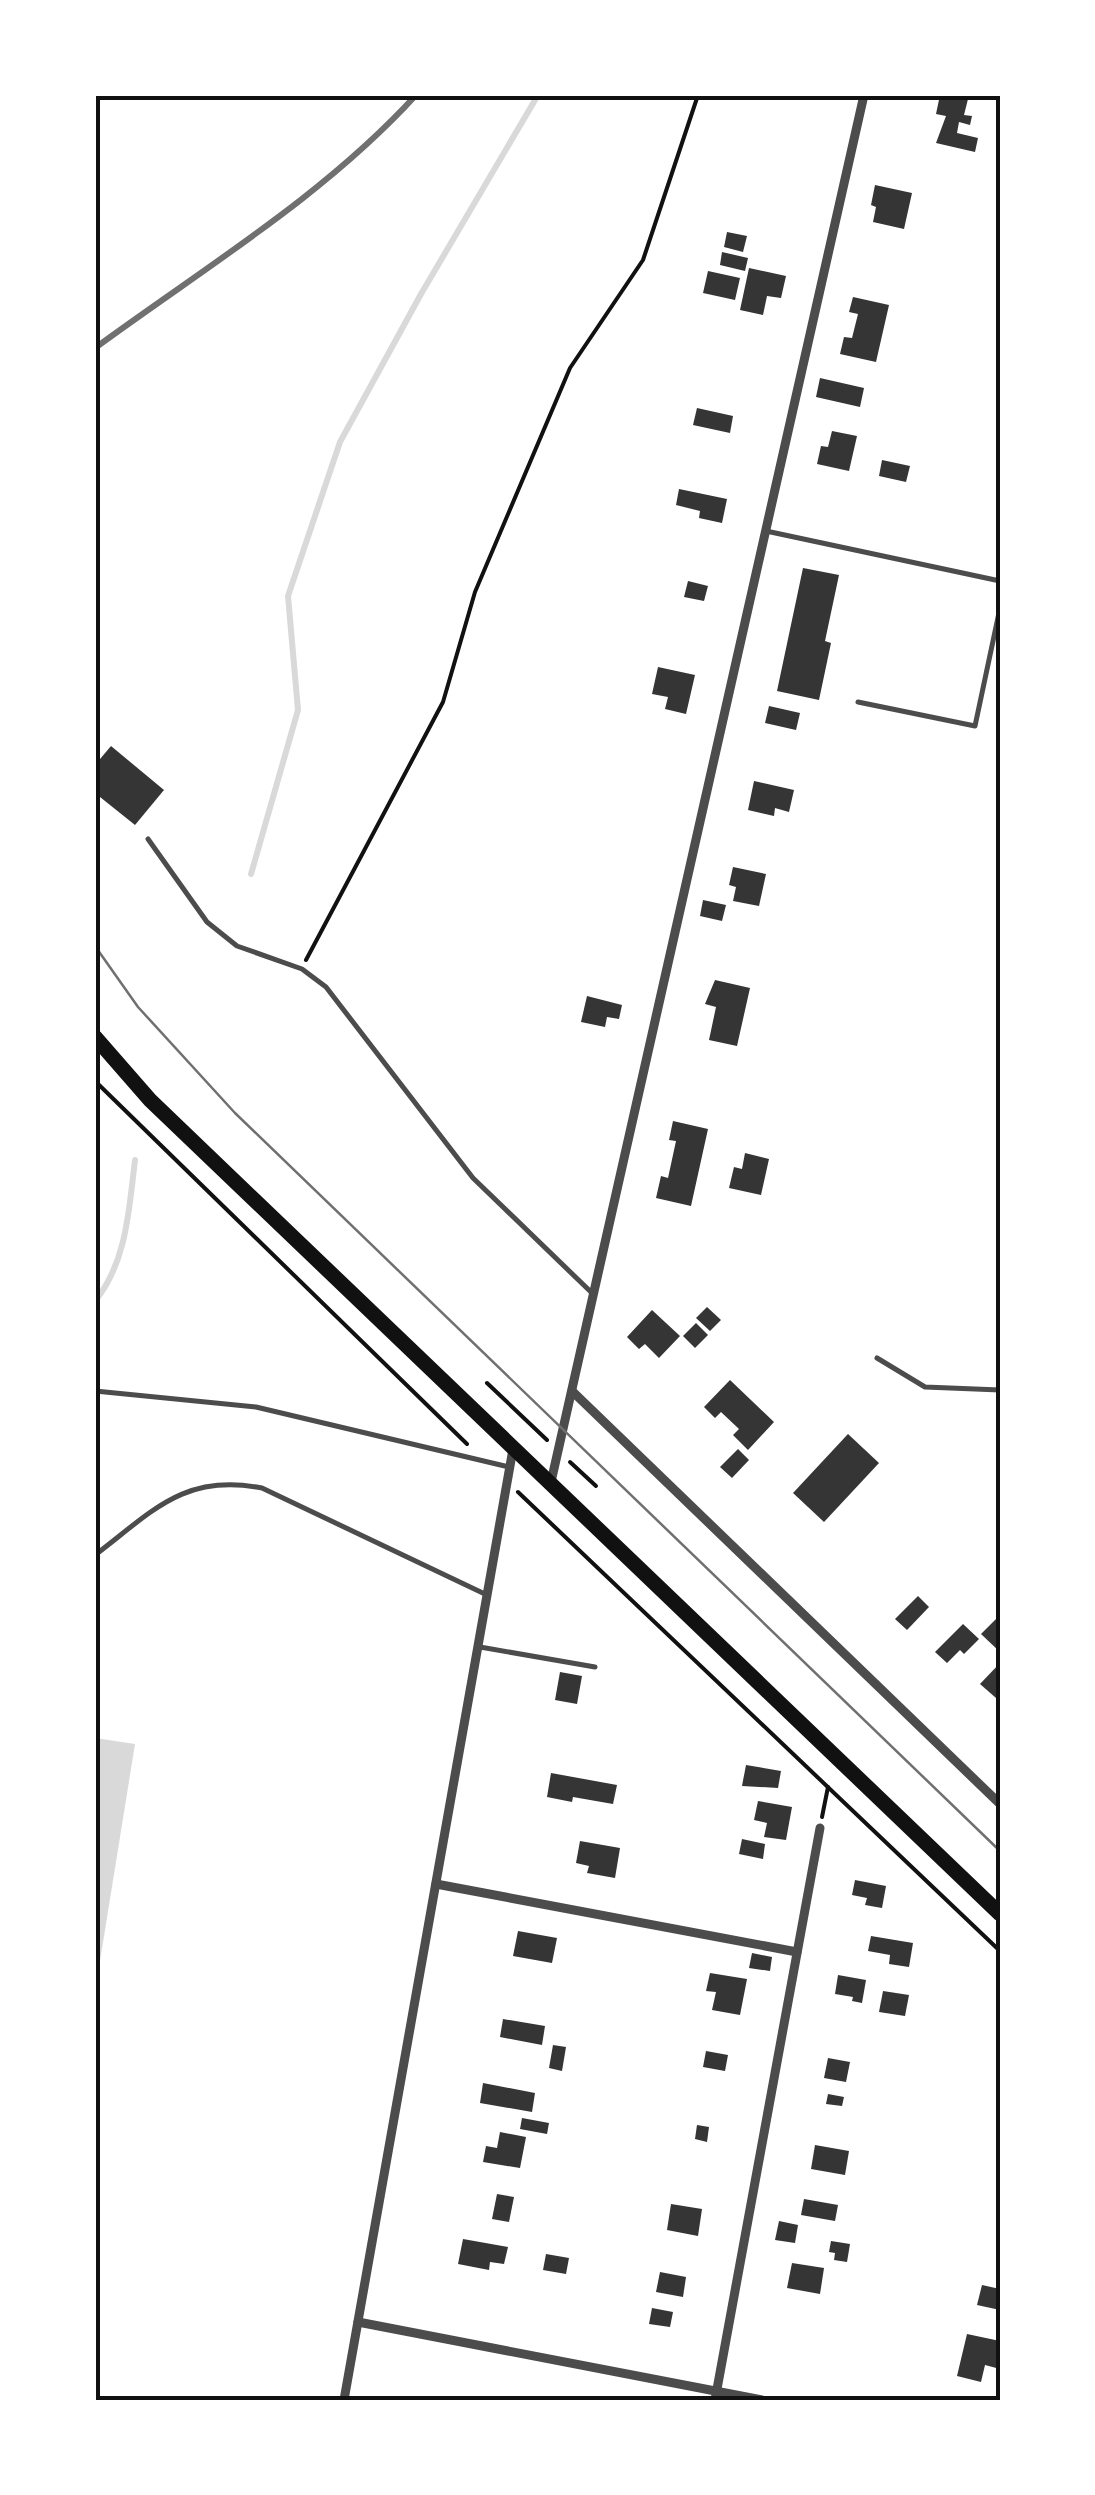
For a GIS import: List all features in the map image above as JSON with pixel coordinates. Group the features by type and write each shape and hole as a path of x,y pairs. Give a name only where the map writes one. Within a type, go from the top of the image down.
{"main road":[{"path":"95,1037 150,1100 1000,1914"}],"street":[{"path":"550,1486 864,95"},
{"path":"572,1391 1000,1804"},
{"path":"344,2400 513,1449"},
{"path":"715,2396 820,1828"},
{"path":"436,1884 797,1952"},
{"path":"358,2322 715,2396 762,2400"}],"lane":[{"path":"766,531 1000,581"},
{"path":"858,702 975,726 1000,608"},
{"path":"148,838 207,922 237,946 302,969 326,988 474,1178 594,1295"},
{"path":"878,1358 925,1387 1000,1390"},
{"path":"95,1390 256,1406 510,1467"},
{"path":"95,1555 183,1492 208,1484 236,1483 262,1488 487,1595"},
{"path":"478,1646 595,1667"}],"path":[{"path":"302,969 443,702 475,592 570,368 644,260 698,95"},
{"path":"95,1081 484,1461"},
{"path":"487,1383 547,1440"},
{"path":"563,1456 596,1486"},
{"path":"507,1482 1000,1951"},
{"path":"820,1828 828,1787"}],"shaded area":[{"path":"95,1738 135,1744 95,1992"}],"building":[{"path":"940,95 968,99 964,115 972,116 970,125 959,122 957,133 978,138 975,152 936,143 946,116 936,114"},
{"path":"875,185 912,193 904,229 873,222"},
{"path":"727,232 747,236 743,252 724,247"},
{"path":"722,252 748,258 745,271 720,265"},
{"path":"749,268 786,276 781,298 767,296 763,315 740,310"},
{"path":"708,271 740,278 735,300 703,293"},
{"path":"853,297 889,305 876,362 840,354 844,337 852,338 858,314 849,312"},
{"path":"820,378 864,388 860,407 816,397"},
{"path":"697,408 733,416 730,433 693,425"},
{"path":"832,431 857,436 849,471 817,464 821,446 828,447"},
{"path":"882,460 910,466 906,482 879,476"},
{"path":"679,489 727,499 722,523 699,518 700,511 676,505"},
{"path":"803,568 839,575 825,641 831,643 819,700 777,691"},
{"path":"688,581 708,586 704,601 684,597"},
{"path":"658,667 695,675 686,714 665,709 668,697 652,694"},
{"path":"769,706 800,713 796,730 765,723"},
{"path":"111,746 164,790 135,825 95,793 95,765"},
{"path":"754,781 794,790 789,812 775,808 774,816 748,810"},
{"path":"733,867 766,874 759,906 733,901 736,887 729,885"},
{"path":"703,900 726,905 722,921 700,916"},
{"path":"715,980 750,988 737,1046 709,1040 716,1007 705,1004"},
{"path":"587,996 622,1005 619,1019 607,1017 605,1027 581,1022"},
{"path":"673,1121 708,1129 691,1206 656,1198 661,1176 668,1178 676,1141 669,1140"},
{"path":"745,1153 769,1159 761,1195 729,1188 734,1167 742,1169"},
{"path":"707,1307 721,1320 710,1331 696,1318"},
{"path":"652,1310 680,1336 659,1358 645,1344 639,1349 627,1337"},
{"path":"696,1323 708,1335 695,1348 683,1336"},
{"path":"730,1380 774,1422 748,1450 733,1435 739,1429 721,1412 715,1418 704,1407"},
{"path":"848,1434 879,1463 824,1522 793,1493"},
{"path":"738,1449 749,1460 732,1478 720,1467"},
{"path":"918,1596 929,1607 907,1630 895,1619"},
{"path":"1000,1615 1000,1652 981,1634"},
{"path":"963,1624 979,1639 947,1663 935,1652"},
{"path":"1000,1663 1000,1694 996,1698 980,1684"},
{"path":"560,1672 582,1676 577,1704 555,1700"},
{"path":"746,1765 781,1771 778,1788 742,1786"},
{"path":"551,1773 617,1785 613,1804 547,1797"},
{"path":"758,1801 792,1807 786,1840 764,1837 767,1823 754,1820"},
{"path":"742,1839 765,1844 763,1859 739,1854"},
{"path":"580,1841 620,1848 615,1878 587,1873 589,1866 576,1863"},
{"path":"855,1880 886,1886 882,1908 865,1905 867,1898 852,1895"},
{"path":"518,1931 557,1938 552,1963 513,1956"},
{"path":"871,1936 913,1943 909,1967 889,1964 890,1955 868,1951"},
{"path":"752,1953 772,1957 770,1971 749,1968"},
{"path":"710,1973 747,1979 740,2015 712,2010 716,1992 706,1991"},
{"path":"838,1975 866,1980 862,2003 835,1994"},
{"path":"883,1991 909,1995 905,2016 879,2012"},
{"path":"503,2019 545,2026 542,2045 500,2037"},
{"path":"553,2045 566,2047 562,2071 549,2068"},
{"path":"706,2051 728,2055 725,2071 703,2067"},
{"path":"828,2058 850,2062 846,2082 824,2078"},
{"path":"483,2083 535,2093 532,2112 480,2103"},
{"path":"828,2094 844,2097 842,2106 826,2104"},
{"path":"522,2118 549,2123 547,2134 520,2129"},
{"path":"697,2125 709,2127 707,2142 695,2139"},
{"path":"500,2132 526,2137 520,2168 483,2162 486,2146 497,2148"},
{"path":"815,2145 849,2151 845,2175 811,2169"},
{"path":"497,2194 514,2197 509,2222 492,2219"},
{"path":"804,2199 838,2205 835,2221 801,2215"},
{"path":"671,2204 702,2209 698,2236 667,2230"},
{"path":"779,2221 798,2225 795,2243 775,2240"},
{"path":"463,2239 508,2247 504,2264 490,2262 489,2270 458,2264"},
{"path":"831,2241 850,2244 847,2262 834,2260 835,2253 829,2252"},
{"path":"546,2254 569,2258 566,2274 543,2270"},
{"path":"792,2263 824,2268 820,2294 787,2288"},
{"path":"660,2272 686,2277 683,2297 656,2292"},
{"path":"982,2285 1000,2289 1000,2310 977,2305"},
{"path":"652,2308 673,2312 670,2327 649,2324"},
{"path":"967,2334 1000,2341 1000,2369 985,2365 981,2382 957,2376"}],"waterway":[{"path":"251,874 298,710 288,596 340,442 538,95"},
{"path":"95,1301 120,1252 135,1160"}],"tram line":[{"path":"95,946 138,1007 235,1113 1000,1851"}],"railway":[{"path":"95,348 303,198 381,131 416,95"}]}
